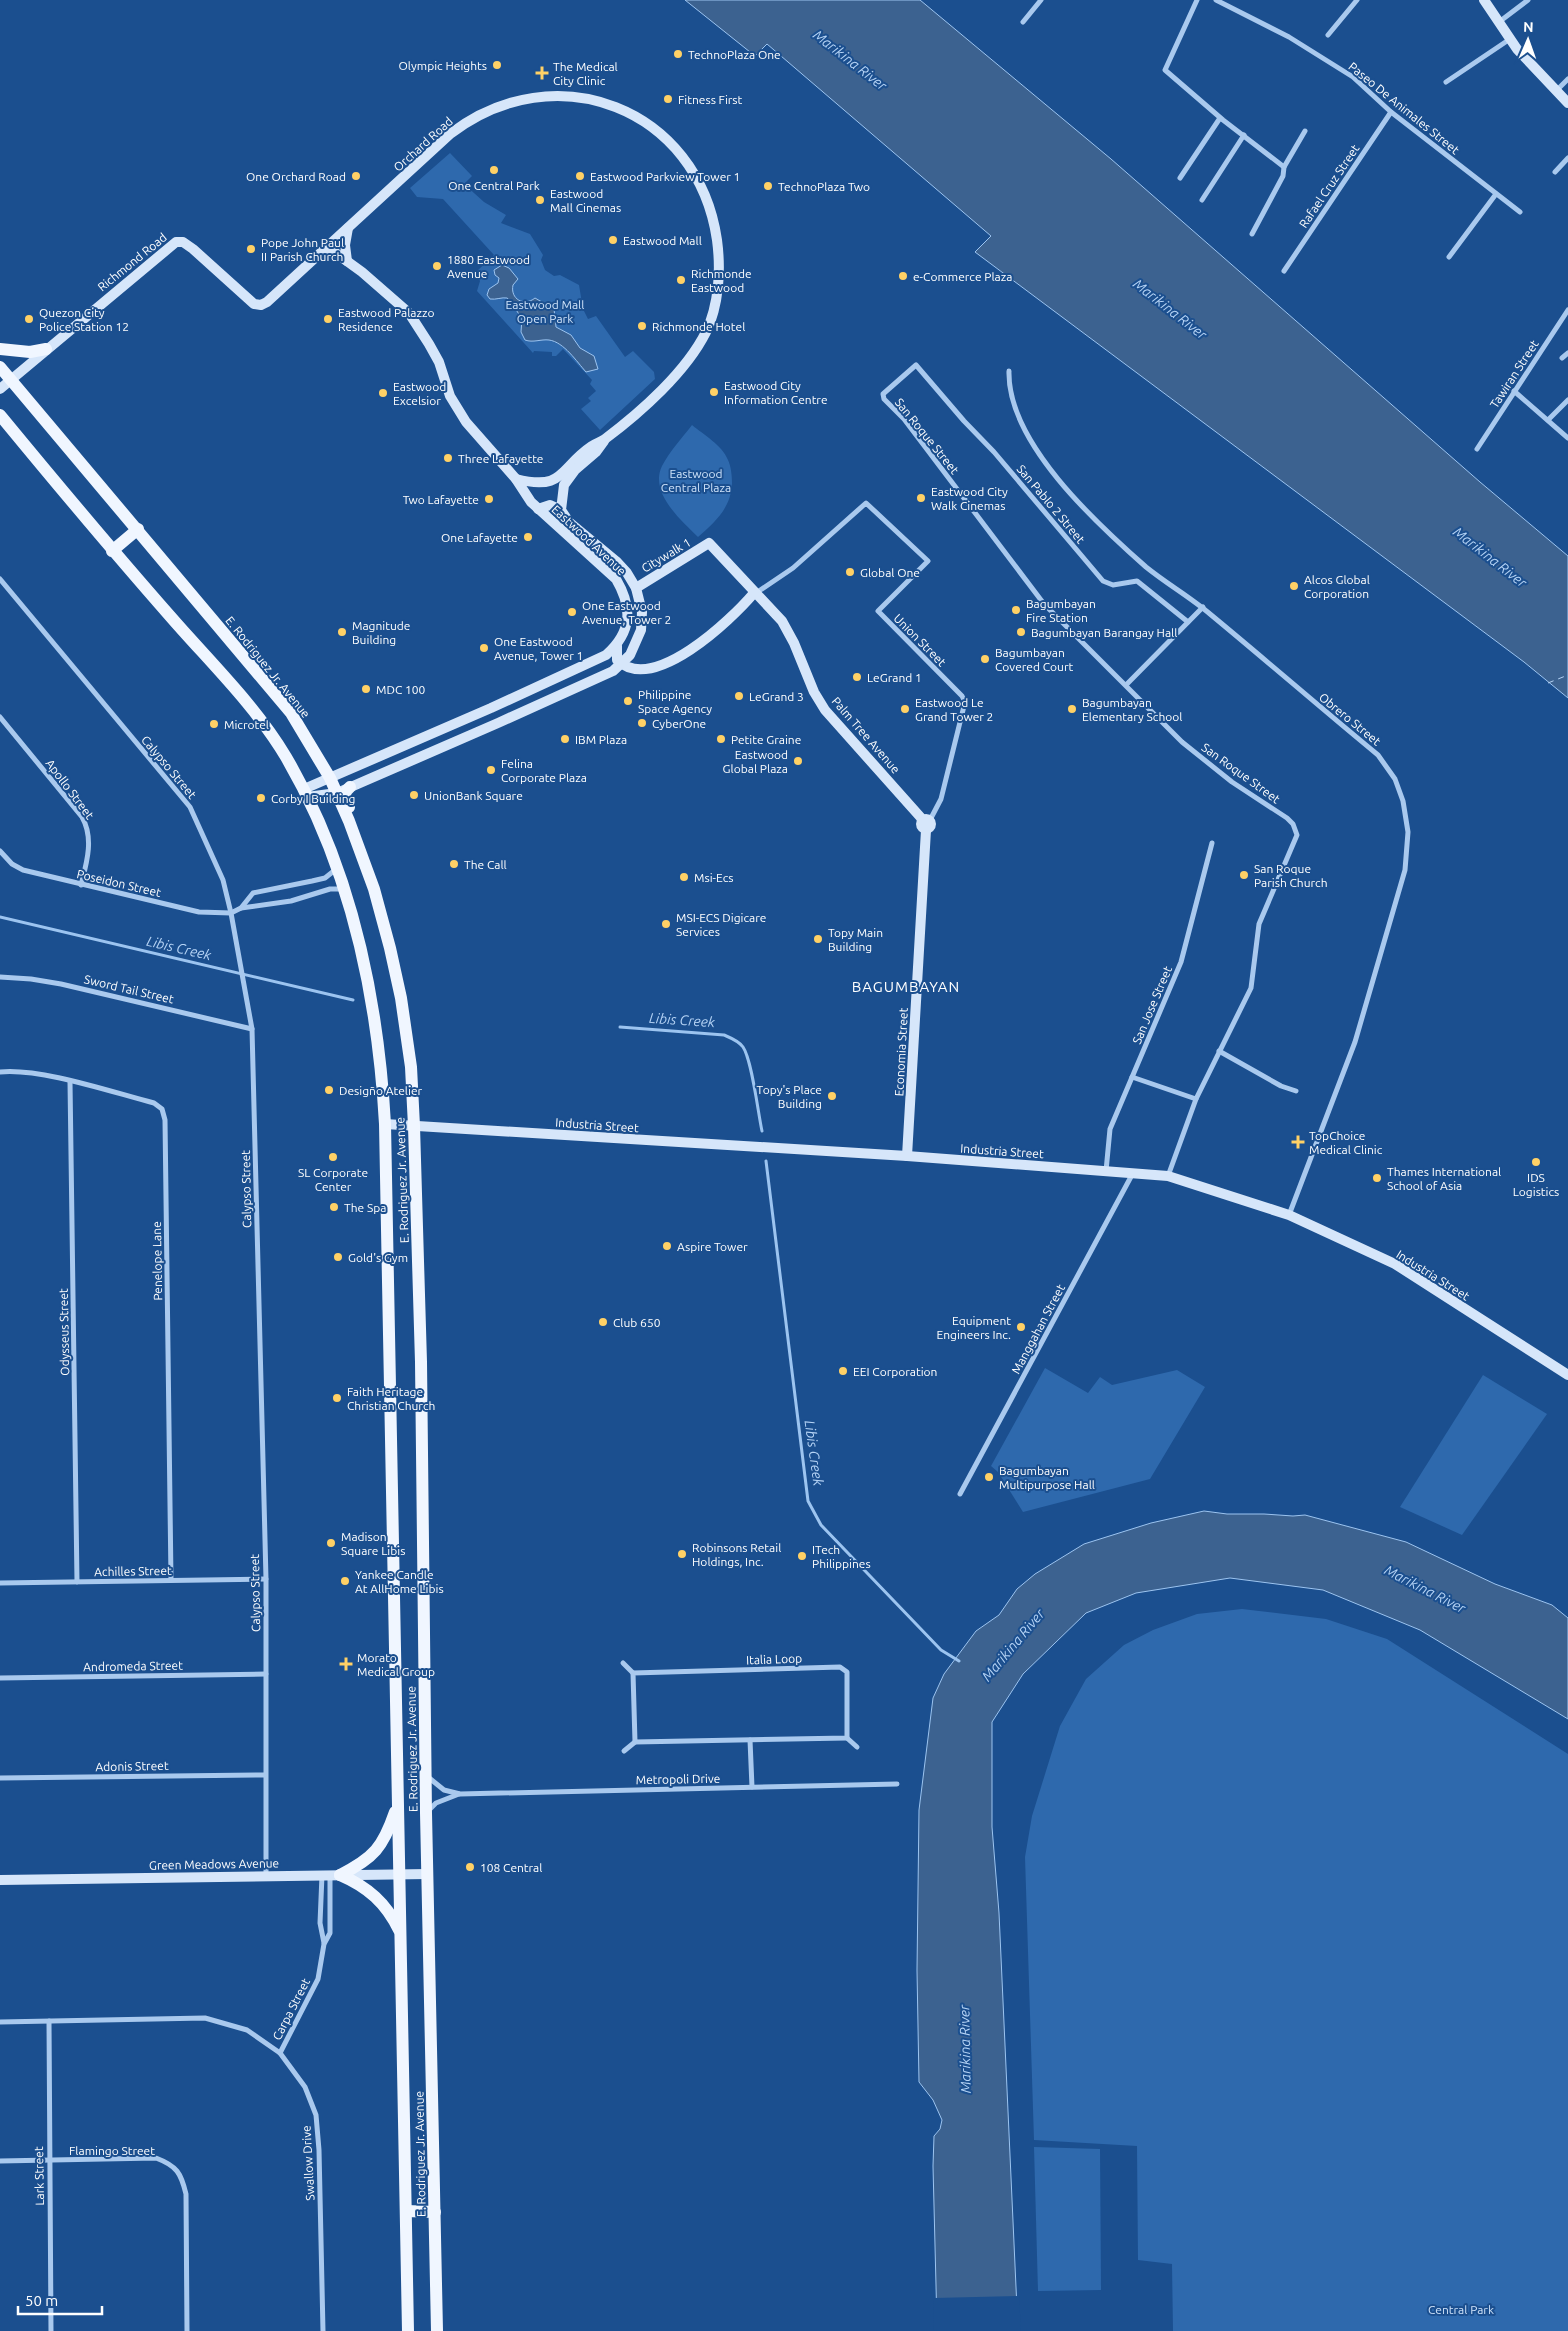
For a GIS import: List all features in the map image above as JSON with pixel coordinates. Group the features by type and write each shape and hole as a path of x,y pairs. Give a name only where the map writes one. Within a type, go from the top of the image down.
{"main road":[{"path":"0,349 30,352 46,349"},
{"name":"E. Rodriguez Jr. Avenue","path":"0,367 290,713 330,778 356,840 382,918 402,1002 411,1067 421,1362 426,1813 437,2331"},
{"name":"E. Rodriguez Jr. Avenue","path":"0,415 112,551 272,735 306,793 344,890 359,941 373,1011 385,1124 408,2331"},
{"path":"112,551 138,530"},
{"path":"350,787 344,796 358,828 356,840"},
{"path":"331,1875 367,1860 378,1849 386,1837 398,1803"},
{"path":"331,1875 356,1882 371,1892 394,1918 401,1934"},
{"path":"406,2211 434,2212"}],"street":[{"path":"1023,22 1041,0"},
{"path":"1197,0 1165,70 1220,118 1284,167"},
{"name":"Paseo De Animales Street","path":"1216,0 1290,37 1345,72 1391,112 1520,212"},
{"path":"1328,35 1357,0"},
{"path":"1484,0 1510,39 1568,103"},
{"path":"1498,22 1528,0"},
{"path":"1446,82 1510,39"},
{"path":"1556,91 1568,79"},
{"name":"Orchard Road","path":"348,228 456,130 494,108 514,101 559,95 596,100 617,106 661,136 688,165 710,208 716,229 719,260 716,298 706,332 682,367 660,391 604,440 592,446 551,482 541,484 516,479"},
{"name":"Rafael Cruz Street","path":"1284,271 1391,112"},
{"path":"1180,178 1220,118"},
{"path":"1252,234 1283,176 1284,167 1305,132"},
{"path":"1202,200 1244,135"},
{"path":"1555,172 1568,158"},
{"path":"1449,257 1483,215 1496,194"},
{"path":"347,261 345,245 348,228"},
{"name":"Richmond Road","path":"0,389 176,242 181,242 193,249 254,304 261,305 267,302 348,228"},
{"name":"Eastwood Avenue","path":"325,250 333,251 374,281 409,313 423,332 436,356 450,396 461,416 516,479 538,509 616,579 624,593 628,607 627,623 617,646"},
{"name":"Tawiran Street","path":"1477,448 1568,310"},
{"path":"1562,358 1568,352"},
{"name":"San Pablo 2 Street","path":"916,365 964,421 1000,459 1103,580 1113,585 1137,581 1188,622"},
{"name":"San Roque Street","path":"916,365 884,394 884,400 904,419 1044,604 1182,742 1232,782 1287,818 1293,824 1297,835 1259,924 1250,988 1196,1099 1168,1176"},
{"name":"Obrero Street","path":"1009,371 1010,393 1022,428 1043,460 1068,491 1148,568 1203,607 1378,755 1395,779 1403,801 1408,832 1405,870 1398,899 1355,1042 1288,1215"},
{"path":"1514,391 1568,438"},
{"path":"1548,420 1568,400"},
{"name":"Orchard Road","path":"561,508 562,491 567,480 596,452 604,440"},
{"name":"Union Street","path":"754,593 793,568 866,503 928,561 878,611 962,696 965,702 941,799 926,823"},
{"path":"538,509 550,505 561,508"},
{"name":"Eastwood Avenue","path":"561,508 569,522 616,561 627,573 636,588 642,612 641,630 630,655 622,665"},
{"name":"Citywalk 1","path":"636,588 709,543"},
{"name":"Palm Tree Avenue","path":"709,543 782,622 794,642 814,692 825,710 926,823"},
{"name":"Calypso Street","path":"0,579 190,807 223,880 231,914 252,1029 266,1579 264,1775 266,1876"},
{"path":"617,646 617,660 622,665 642,669 668,662 694,648 714,632 754,593"},
{"path":"1126,685 1203,607"},
{"path":"306,793 330,778 491,708 606,655 617,646"},
{"path":"306,793 337,793 498,723 613,671 622,665"},
{"path":"491,708 498,723"},
{"name":"Apollo Street","path":"0,717 82,816 87,825 89,844 81,885"},
{"path":"427,736 434,751"},
{"name":"Economia Street","path":"907,1156 926,823"},
{"name":"San Jose Street","path":"1106,1171 1110,1129 1181,962 1212,843"},
{"name":"Poseidon Street","path":"0,851 12,864 23,870 198,912 231,914"},
{"path":"231,914 241,908 253,893 318,880 332,874 336,868"},
{"path":"241,908 291,901 337,888 344,890"},
{"name":"Sword Tail Street","path":"0,977 31,978 61,984 252,1029"},
{"path":"1219,1051 1281,1086 1296,1091"},
{"name":"Penelope Lane","path":"0,1072 13,1070 36,1073 154,1103 162,1109 165,1120 171,1580"},
{"path":"1132,1076 1196,1099"},
{"name":"Odysseus Street","path":"70,1082 77,1582"},
{"name":"Industria Street","path":"385,1124 907,1156 1168,1176 1288,1215 1395,1264 1568,1375"},
{"name":"Manggahan Street","path":"960,1494 1133,1173"},
{"name":"Achilles Street","path":"0,1583 266,1579"},
{"path":"623,1663 633,1673 635,1742"},
{"name":"Italia Loop","path":"633,1673 840,1667 848,1672 847,1738"},
{"name":"Andromeda Street","path":"0,1678 266,1674"},
{"path":"624,1752 635,1742 847,1738 857,1747"},
{"path":"750,1740 752,1787"},
{"name":"Metropoli Drive","path":"426,1774 435,1785 444,1790 460,1794 897,1784"},
{"name":"Adonis Street","path":"0,1778 264,1775"},
{"name":"Metropoli Drive","path":"426,1813 436,1803 460,1794"},
{"name":"Green Meadows Avenue","path":"0,1880 428,1874"},
{"name":"Carpa Street","path":"324,1944 320,1924 331,1875"},
{"name":"Carpa Street","path":"280,2053 318,1979 324,1944 330,1933 331,1875"},
{"name":"Swallow Drive","path":"0,2022 205,2018 247,2030 280,2053 305,2087 316,2115 319,2150 324,2331"},
{"name":"Lark Street","path":"49,2020 48,2160 51,2331"},
{"name":"Flamingo Street","path":"0,2161 156,2158 171,2164 182,2178 186,2194 187,2331"}],"green space":[{"name":"Eastwood Mall Open Park","path":"450,153 472,176 464,184 484,202 506,215 501,223 530,234 543,255 541,260 545,270 554,276 560,275 579,285 583,309 588,319 596,316 625,357 633,351 654,372 655,379 600,430 581,409 591,401 588,398 596,391 590,384 592,380 563,349 556,356 552,356 552,352 534,351 533,353 477,291 480,281 476,272 494,255 443,199 417,197 410,188"},
{"name":"Eastwood Central Plaza","path":"692,425 722,450 729,462 732,477 731,492 726,507 698,537 683,523 663,496 659,476 665,460"},
{"path":"1045,1368 1088,1393 1100,1377 1112,1385 1177,1370 1205,1387 1150,1479 1023,1512 998,1472 991,1466"},
{"path":"1483,1375 1547,1414 1462,1535 1400,1507"},
{"name":"Central Park","path":"1242,1609 1326,1619 1387,1639 1568,1754 1568,2331 1173,2331 1172,2264 1138,2260 1137,2146 1034,2140 1025,1857 1032,1816 1060,1726 1086,1679 1124,1645 1153,1630 1197,1614"},
{"path":"1034,2147 1100,2149 1101,2290 1038,2291"}],"water":[{"name":"Marikina River","path":"685,0 920,0 1111,159 1480,482 1568,556 1568,698 1524,662 975,252 991,236 767,44 755,56"},
{"path":"502,265 509,268 518,279 513,285 516,298 526,302 535,298 554,309 556,327 571,335 580,348 594,356 598,369 586,372 570,353 555,342 549,340 525,340 521,332 522,318 510,301 507,298 490,299 487,295 489,289 498,283 499,278 495,275 494,270"},
{"name":"Marikina River","path":"1204,1511 1227,1514 1305,1515 1406,1542 1495,1584 1552,1605 1568,1618 1568,1719 1420,1630 1323,1590 1230,1578 1136,1593 1086,1613 1023,1674 992,1722 992,1827 999,1913 1018,2331 937,2325 933,2166 934,2136 940,2129 942,2120 933,2100 919,2082 917,1970 919,1810 933,1698 944,1674 976,1631 999,1615 1017,1589 1035,1574 1084,1544 1151,1523"}],"pier":[{"path":"1019,2296 1021,2331 933,2331 934,2298"}],"waterway":[{"name":"Libis Creek","path":"0,917 353,1000"},
{"name":"Libis Creek","path":"620,1027 724,1035 737,1041 743,1047 749,1063 762,1131"},
{"name":"Libis Creek","path":"766,1161 808,1501 821,1525 941,1650 959,1661"}],"ferry route":[{"path":"1548,683 1568,675"}],"place":[{"name":"TechnoPlaza One","path":"678,54"},
{"name":"Olympic Heights","path":"497,65"},
{"name":"The Medical City Clinic","path":"542,73"},
{"name":"Fitness First","path":"668,99"},
{"name":"One Central Park","path":"494,170"},
{"name":"One Orchard Road","path":"356,176"},
{"name":"Eastwood Parkview Tower 1","path":"580,176"},
{"name":"TechnoPlaza Two","path":"768,186"},
{"name":"Eastwood Mall Cinemas","path":"540,200"},
{"name":"Eastwood Mall","path":"613,240"},
{"name":"Pope John Paul II Parish Church","path":"251,249"},
{"name":"1880 Eastwood Avenue","path":"437,266"},
{"name":"e-Commerce Plaza","path":"903,276"},
{"name":"Richmonde Eastwood","path":"681,280"},
{"name":"Quezon City Police Station 12","path":"29,319"},
{"name":"Eastwood Palazzo Residence","path":"328,319"},
{"name":"Richmonde Hotel","path":"642,326"},
{"name":"Eastwood City Information Centre","path":"714,392"},
{"name":"Eastwood Excelsior","path":"383,393"},
{"name":"Three Lafayette","path":"448,458"},
{"name":"Eastwood City Walk Cinemas","path":"921,498"},
{"name":"Two Lafayette","path":"489,499"},
{"name":"One Lafayette","path":"528,537"},
{"name":"Global One","path":"850,572"},
{"name":"Alcos Global Corporation","path":"1294,586"},
{"name":"Bagumbayan Fire Station","path":"1016,610"},
{"name":"One Eastwood Avenue, Tower 2","path":"572,612"},
{"name":"Magnitude Building","path":"342,632"},
{"name":"Bagumbayan Barangay Hall","path":"1021,632"},
{"name":"One Eastwood Avenue, Tower 1","path":"484,648"},
{"name":"Bagumbayan Covered Court","path":"985,659"},
{"name":"LeGrand 1","path":"857,677"},
{"name":"MDC 100","path":"366,689"},
{"name":"LeGrand 3","path":"739,696"},
{"name":"Philippine Space Agency","path":"628,701"},
{"name":"Eastwood Le Grand Tower 2","path":"905,709"},
{"name":"Bagumbayan Elementary School","path":"1072,709"},
{"name":"CyberOne","path":"642,723"},
{"name":"Microtel","path":"214,724"},
{"name":"IBM Plaza","path":"565,739"},
{"name":"Petite Graine","path":"721,739"},
{"name":"Eastwood Global Plaza","path":"798,761"},
{"name":"Felina Corporate Plaza","path":"491,770"},
{"name":"UnionBank Square","path":"414,795"},
{"name":"Corby I Building","path":"261,798"},
{"name":"The Call","path":"454,864"},
{"name":"San Roque Parish Church","path":"1244,875"},
{"name":"Msi-Ecs","path":"684,877"},
{"name":"MSI-ECS Digicare Services","path":"666,924"},
{"name":"Topy Main Building","path":"818,939"},
{"name":"Desigño Atelier","path":"329,1090"},
{"name":"Topy's Place Building","path":"832,1096"},
{"name":"TopChoice Medical Clinic","path":"1298,1142"},
{"name":"SL Corporate Center","path":"333,1157"},
{"name":"IDS Logistics","path":"1536,1162"},
{"name":"Thames International School of Asia","path":"1377,1178"},
{"name":"The Spa","path":"334,1207"},
{"name":"Aspire Tower","path":"667,1246"},
{"name":"Gold's Gym","path":"338,1257"},
{"name":"Club 650","path":"603,1322"},
{"name":"Equipment Engineers Inc.","path":"1021,1327"},
{"name":"EEI Corporation","path":"843,1371"},
{"name":"Faith Heritage Christian Church","path":"337,1398"},
{"name":"Bagumbayan Multipurpose Hall","path":"989,1477"},
{"name":"Madison Square Libis","path":"331,1543"},
{"name":"Robinsons Retail Holdings, Inc.","path":"682,1554"},
{"name":"ITech Philippines","path":"802,1556"},
{"name":"Yankee Candle At AllHome Libis","path":"345,1581"},
{"name":"Morato Medical Group","path":"346,1664"},
{"name":"108 Central","path":"470,1867"}],"district":[{"name":"BAGUMBAYAN","path":"906,986"}]}
